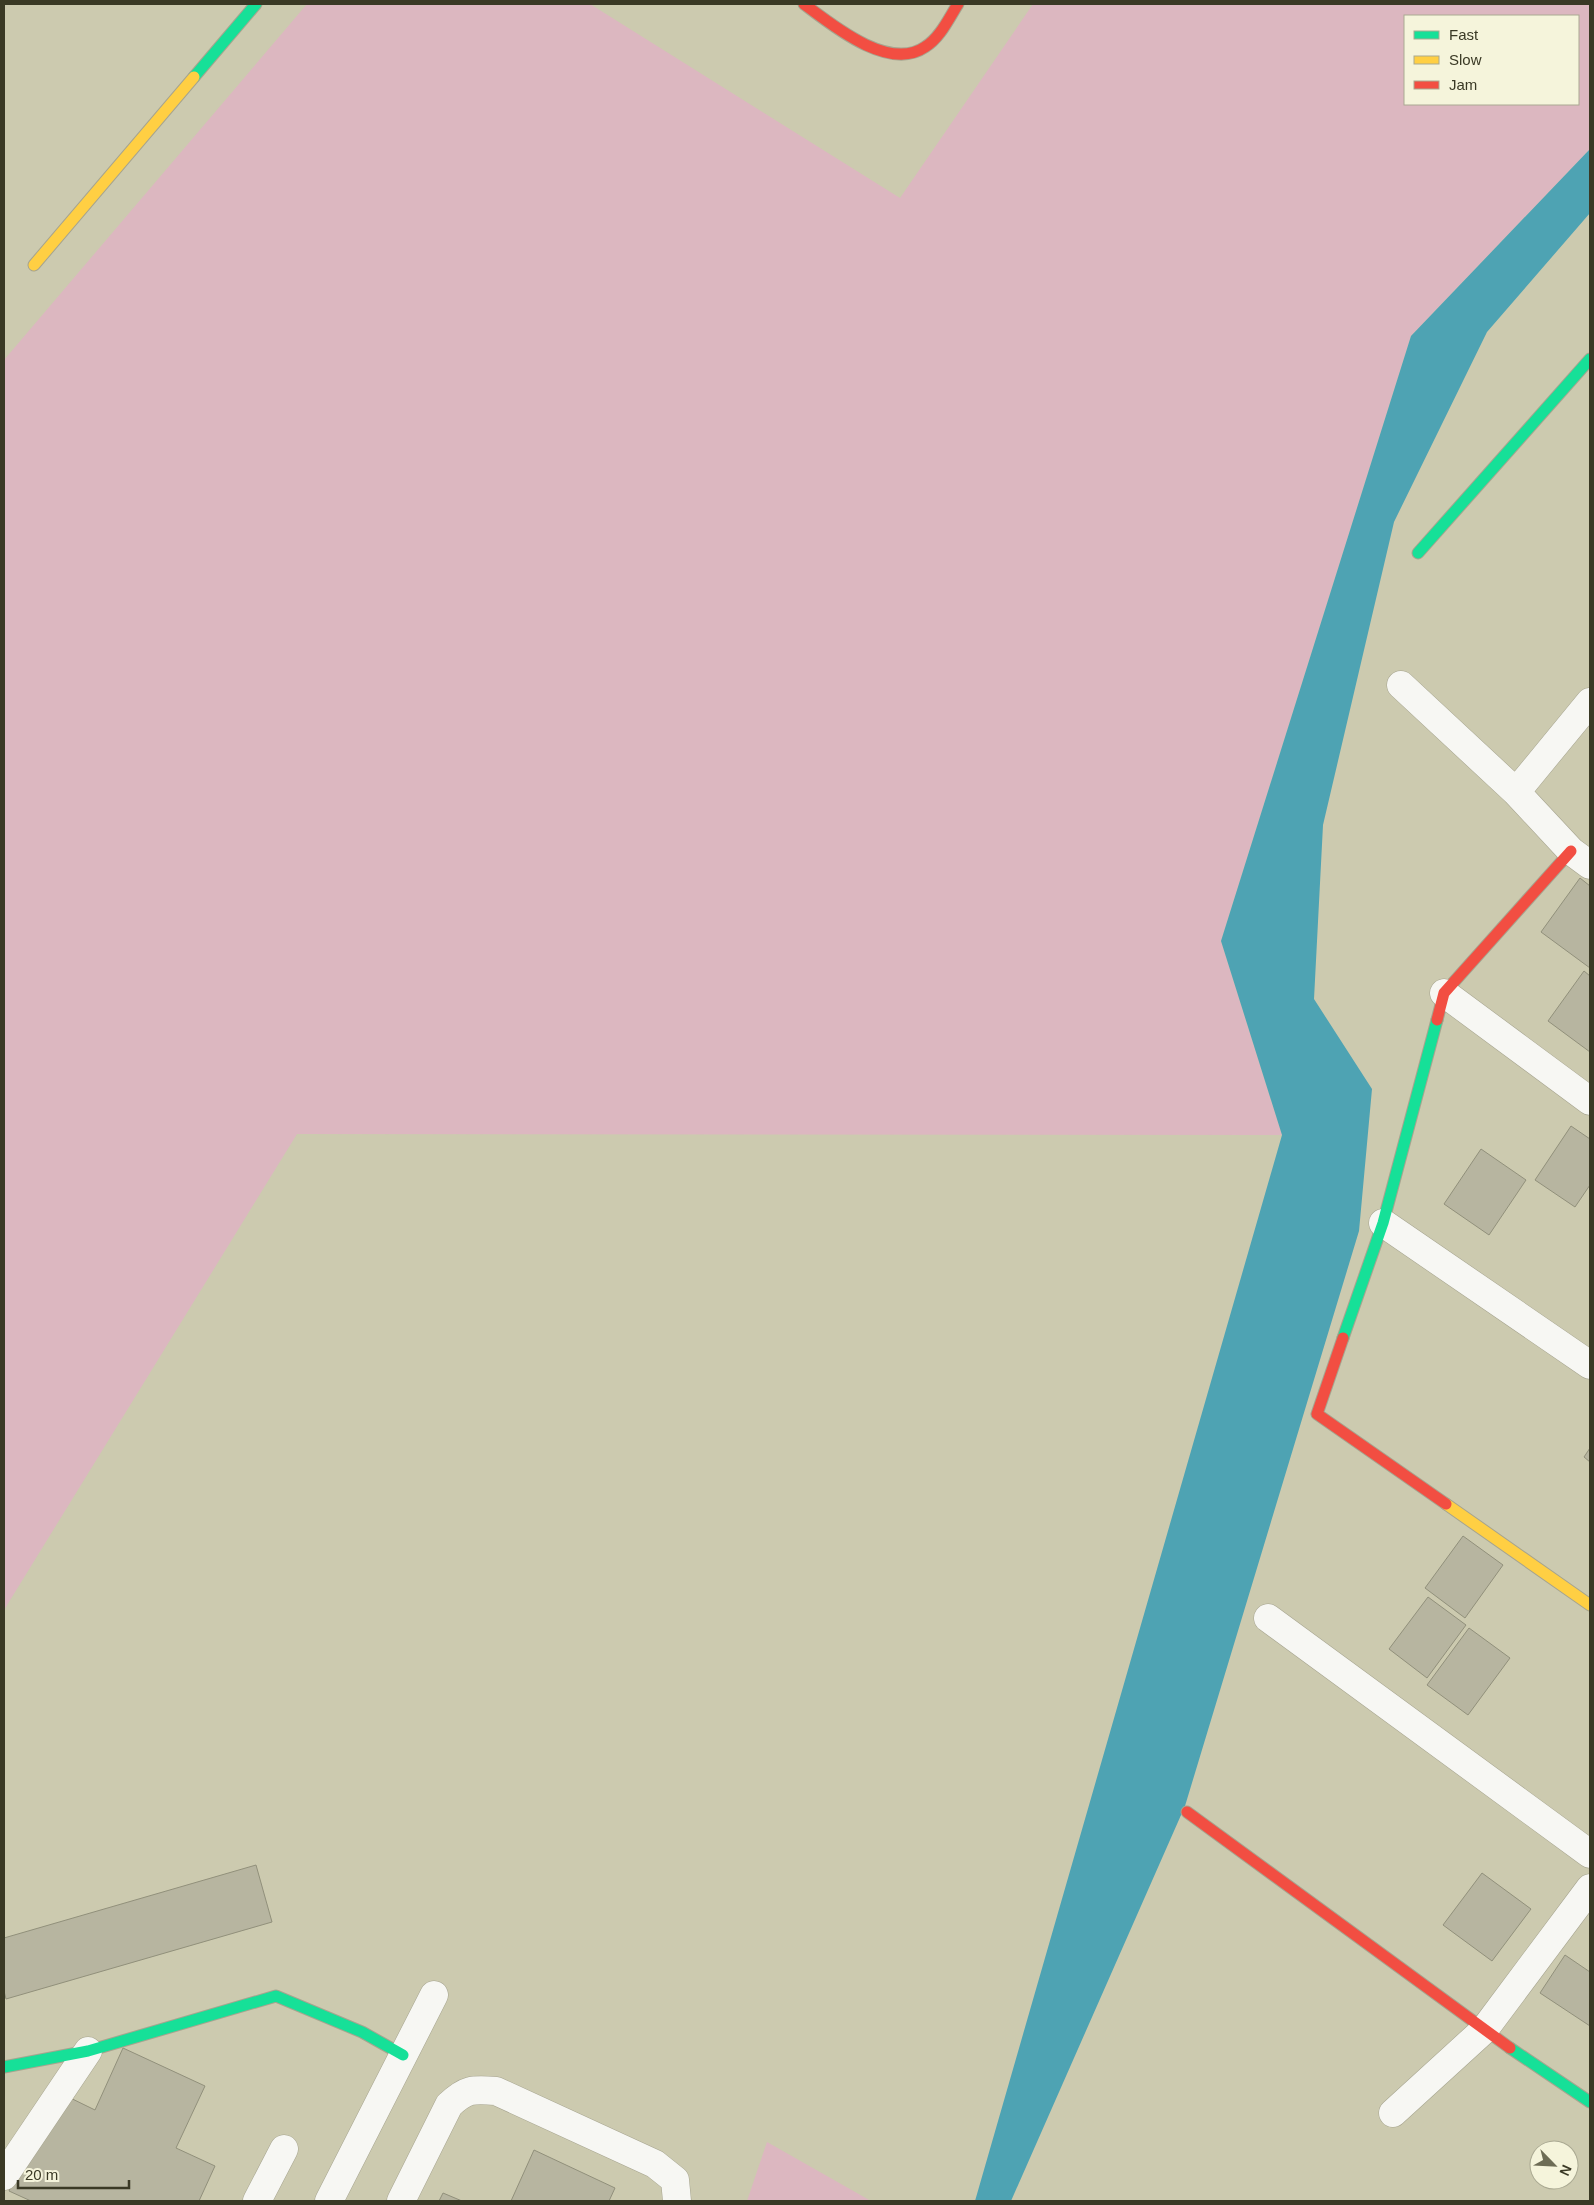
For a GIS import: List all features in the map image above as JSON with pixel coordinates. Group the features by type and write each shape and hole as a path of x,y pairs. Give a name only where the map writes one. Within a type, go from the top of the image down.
{"street":[{"path":"34,265 256,4"},
{"path":"804,4 856,41 883,51 910,53 925,49 939,33 958,4"},
{"path":"1418,553 1590,360"},
{"path":"1401,685 1516,792 1581,858 1444,992 1383,1223 1317,1414 1590,1605"},
{"path":"1516,792 1590,702"},
{"path":"1444,992 1590,1101"},
{"path":"1383,1223 1590,1365"},
{"path":"1268,1618 1590,1854"},
{"path":"1187,1812 1484,2030 1590,2102"},
{"path":"1393,2113 1484,2030 1590,1888"},
{"path":"329,2201 434,1995"},
{"path":"4,2067 88,2051 276,1996 362,2032 403,2055"},
{"path":"4,2176 88,2051"},
{"path":"401,2201 449,2105 462,2093 479,2089 496,2091 655,2164 675,2180 677,2201"},
{"path":"257,2201 284,2149"}],"shaded area":[{"path":"307,4 590,4 900,198 1033,4 1590,4 1590,149 1411,336 1221,941 1282,1135 297,1134 4,1610 4,360"},
{"path":"767,2142 871,2201 747,2201"}],"water":[{"path":"1590,149 1590,213 1487,332 1394,522 1323,825 1314,999 1372,1089 1359,1231 1185,1806 1011,2201 975,2201 1282,1135 1221,941 1411,336"}],"building":[{"path":"1580,878 1590,886 1590,968 1541,932"},
{"path":"1584,971 1590,976 1590,1052 1548,1021"},
{"path":"1571,1126 1590,1139 1590,1185 1575,1207 1535,1180"},
{"path":"1481,1149 1526,1180 1489,1235 1444,1204"},
{"path":"1590,1448 1590,1462 1584,1457"},
{"path":"1463,1536 1503,1565 1465,1618 1425,1588"},
{"path":"1428,1597 1466,1625 1427,1678 1389,1649"},
{"path":"1469,1628 1510,1658 1468,1715 1427,1685"},
{"path":"256,1865 272,1922 6,1999 4,1991 4,1938"},
{"path":"1482,1873 1531,1909 1492,1961 1443,1925"},
{"path":"1565,1955 1590,1972 1590,2026 1540,1993"},
{"path":"123,2048 205,2086 176,2148 215,2166 199,2201 31,2201 9,2191 56,2091 95,2110"},
{"path":"534,2150 615,2188 609,2201 511,2201"},
{"path":"443,2193 462,2201 439,2201"}],"traffic: fast":[{"path":"194,77 256,4"},
{"path":"1418,553 1590,359"},
{"path":"1343,1338 1383,1223 1437,1020"},
{"path":"4,2067 88,2051 276,1996 362,2032 403,2055"},
{"path":"1510,2048 1590,2102"}],"traffic: slow":[{"path":"34,265 194,77"},
{"path":"1446,1504 1590,1605"}],"traffic: jam":[{"path":"804,4 862,43 878,50 895,54 911,53 925,47 944,27 958,4"},
{"path":"1437,1020 1444,993 1571,851"},
{"path":"1343,1338 1317,1414 1446,1504"},
{"path":"1187,1812 1510,2048"}]}
